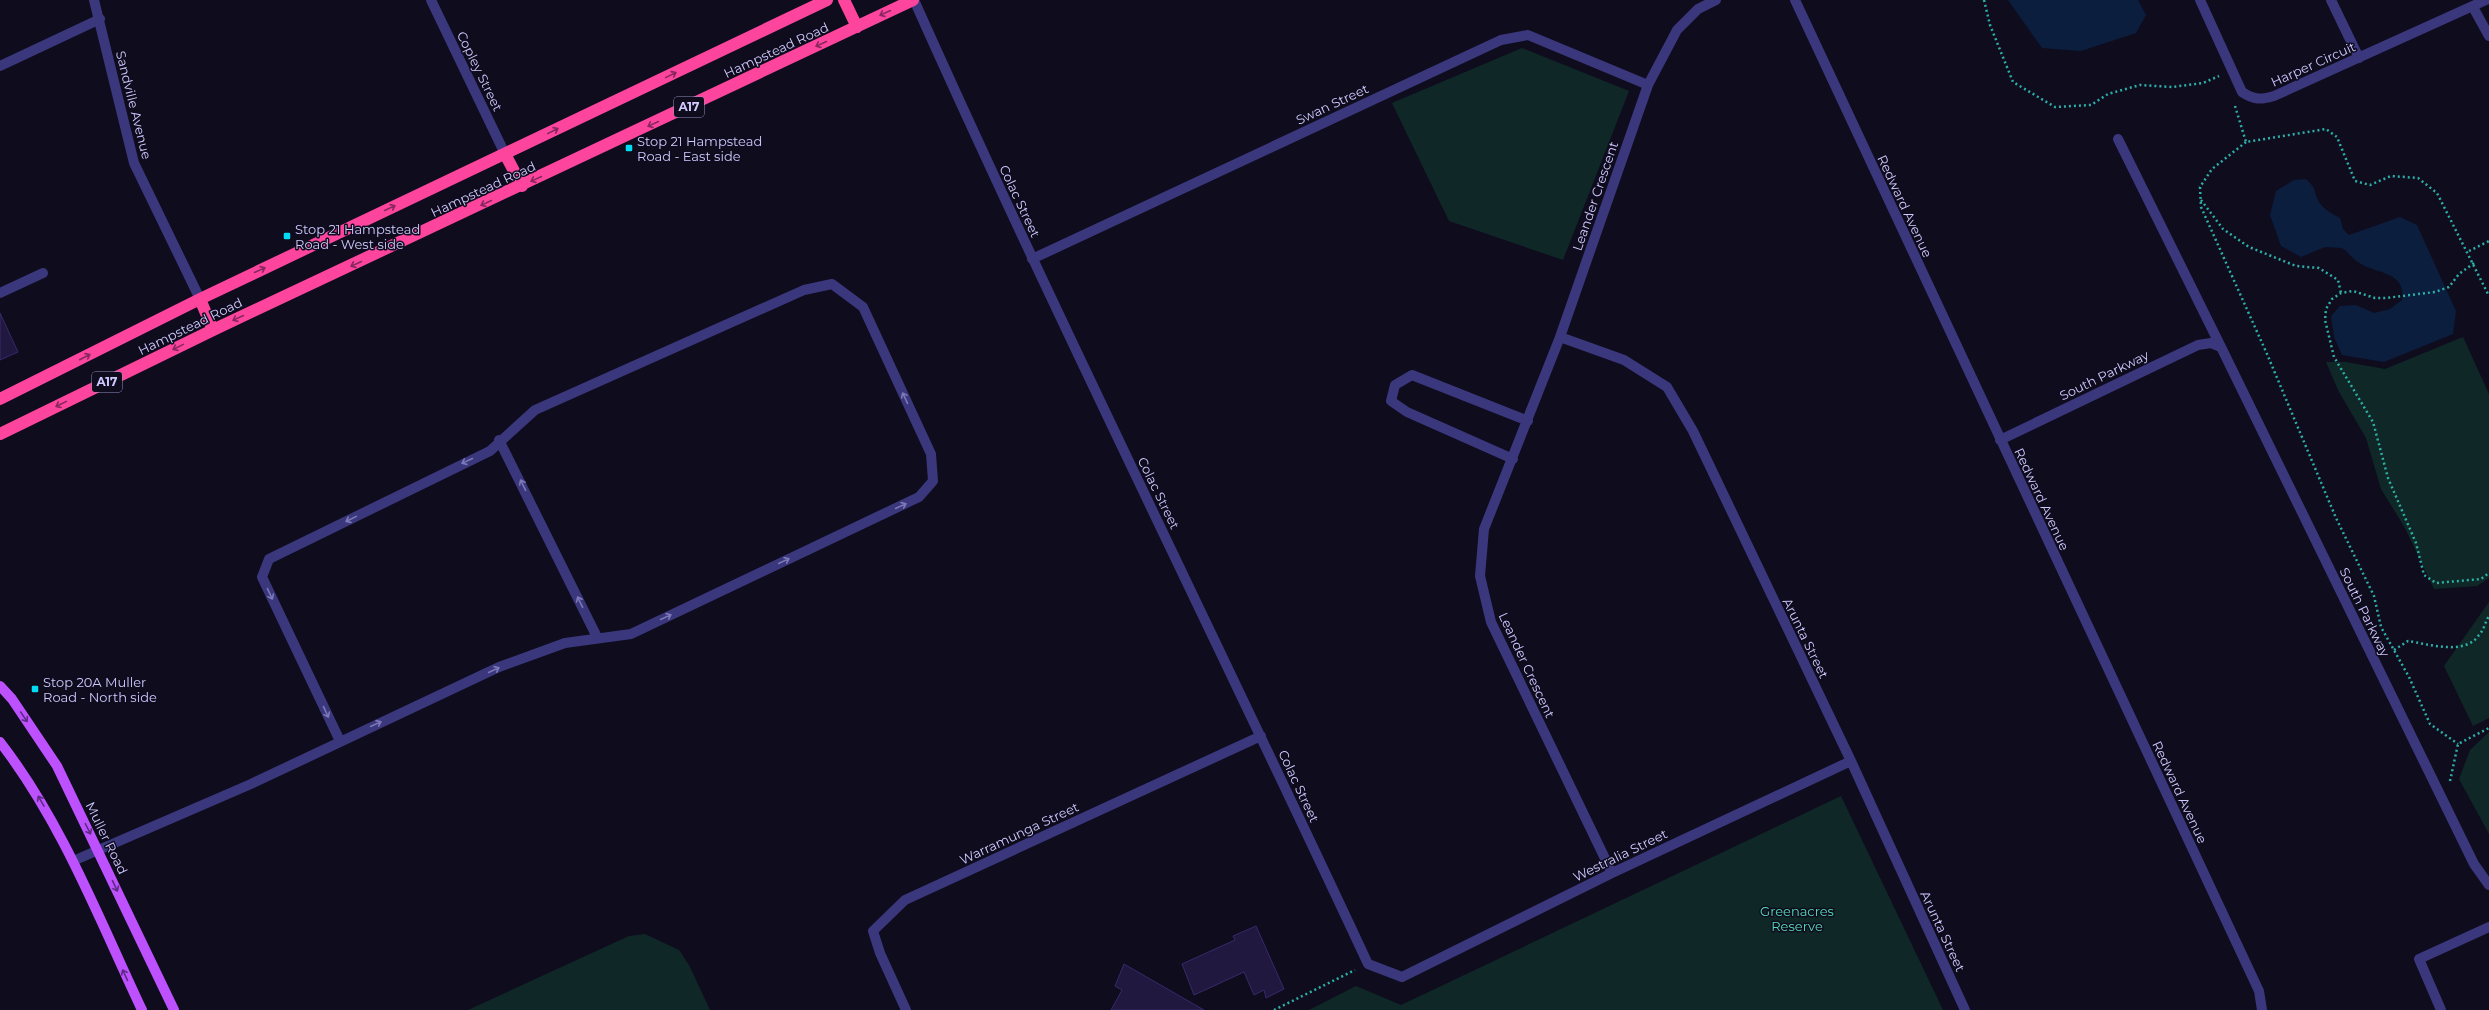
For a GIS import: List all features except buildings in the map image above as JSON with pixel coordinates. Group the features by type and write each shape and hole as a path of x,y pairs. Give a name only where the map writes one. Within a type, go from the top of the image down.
{"highway":[{"name":"Hampstead Road","path":"0,399 200,299 827,0"},
{"path":"844,0 857,27"},
{"name":"Hampstead Road","path":"0,434 213,330 522,186 914,0"},
{"path":"505,154 522,186"},
{"path":"200,299 213,330"}],"main road":[{"name":"Muller Road","path":"0,686 12,699 57,766 99,850 174,1010"},
{"path":"0,742 40,798 73,861 142,1010"}],"street":[{"name":"Sandville Avenue","path":"94,0 100,19 134,163 200,299"},
{"name":"Copley Street","path":"431,0 505,154"},
{"name":"Colac Street","path":"914,0 1032,259 1261,736 1368,964"},
{"name":"Leander Crescent","path":"1612,873 1491,622 1480,576 1484,529 1513,459 1560,337 1648,85 1677,30 1698,9 1716,0"},
{"name":"Redward Avenue","path":"1795,0 2259,991 2262,1010"},
{"name":"Harper Circuit","path":"2200,0 2242,92 2252,98 2261,100 2274,96 2486,0"},
{"path":"2331,0 2359,58"},
{"path":"2473,7 2489,36"},
{"path":"0,66 100,19"},
{"name":"Swan Street","path":"1032,259 1500,40 1528,35 1648,85"},
{"name":"South Parkway","path":"2118,139 2474,864 2489,885"},
{"path":"0,293 43,273"},
{"path":"73,861 251,784 500,667 565,643 597,637 631,634 919,498 933,482 931,454 863,307 832,284 804,290 535,410 499,440 490,451 269,559 262,577 340,741"},
{"name":"Arunta Street","path":"1560,337 1624,360 1667,388 1693,431 1851,761 1965,1010"},
{"name":"South Parkway","path":"2000,440 2198,345 2211,343 2221,347"},
{"path":"1513,459 1407,412 1391,401 1395,385 1412,375 1528,421"},
{"path":"499,440 506,450 597,637"},
{"name":"Warramunga Street","path":"906,1010 880,954 873,931 905,900 1261,736"},
{"name":"Westralia Street","path":"1368,964 1402,977 1612,873 1851,761"},
{"path":"2441,1010 2419,959 2489,927"}],"path":[{"path":"1984,0 1990,25 2013,82 2055,107 2091,105 2108,94 2140,85 2172,87 2204,83 2224,75"},
{"path":"2233,98 2246,142"},
{"path":"2458,744 2430,724 2409,677 2381,627 2374,596 2336,518 2267,354 2201,207 2200,186 2212,169 2246,142 2326,129 2336,137 2355,181 2370,185 2392,176 2418,178 2437,193 2474,263 2489,296"},
{"path":"2200,200 2223,229 2249,247 2296,266 2319,268 2338,280 2341,293"},
{"path":"2468,252 2489,241"},
{"path":"2474,263 2460,274 2449,287 2435,292 2386,298 2375,298 2353,291 2341,293 2332,299 2326,309 2325,320 2334,357 2373,422 2388,478 2414,536 2424,574 2436,584 2481,579 2489,573"},
{"path":"2394,650 2408,641 2440,646 2468,645 2479,636 2489,616"},
{"path":"2458,744 2489,728"},
{"path":"2437,788 2451,781 2458,744"},
{"path":"1274,1010 1368,964"}],"green space":[{"path":"1522,48 1629,91 1563,260 1449,221 1392,103"},
{"path":"2463,337 2489,394 2489,578 2477,586 2434,589 2405,528 2381,489 2366,438 2338,390 2326,362 2346,362 2385,369"},
{"path":"2489,602 2489,718 2473,726 2444,666"},
{"path":"2489,732 2489,834 2459,779 2470,750"},
{"name":"Greenacres Reserve","path":"1841,796 1943,1010 1309,1010 1356,986 1401,1005"},
{"path":"645,934 679,950 689,965 710,1010 468,1010 629,936"}],"water":[{"path":"2008,0 2138,0 2146,15 2136,33 2081,51 2042,48"},
{"path":"2306,179 2314,188 2321,205 2329,212 2340,218 2343,229 2349,235 2400,217 2417,225 2456,311 2453,334 2384,362 2342,355 2334,337 2331,316 2340,306 2356,305 2374,313 2390,309 2402,300 2402,290 2395,278 2365,266 2342,248 2325,247 2301,257 2281,246 2270,215 2276,191 2294,180"}],"place":[{"name":"Stop 21 Hampstead Road - East side","path":"629,148"},
{"name":"Stop 21 Hampstead Road - West side","path":"287,236"},
{"name":"Stop 20A Muller Road - North side","path":"35,689"}]}
